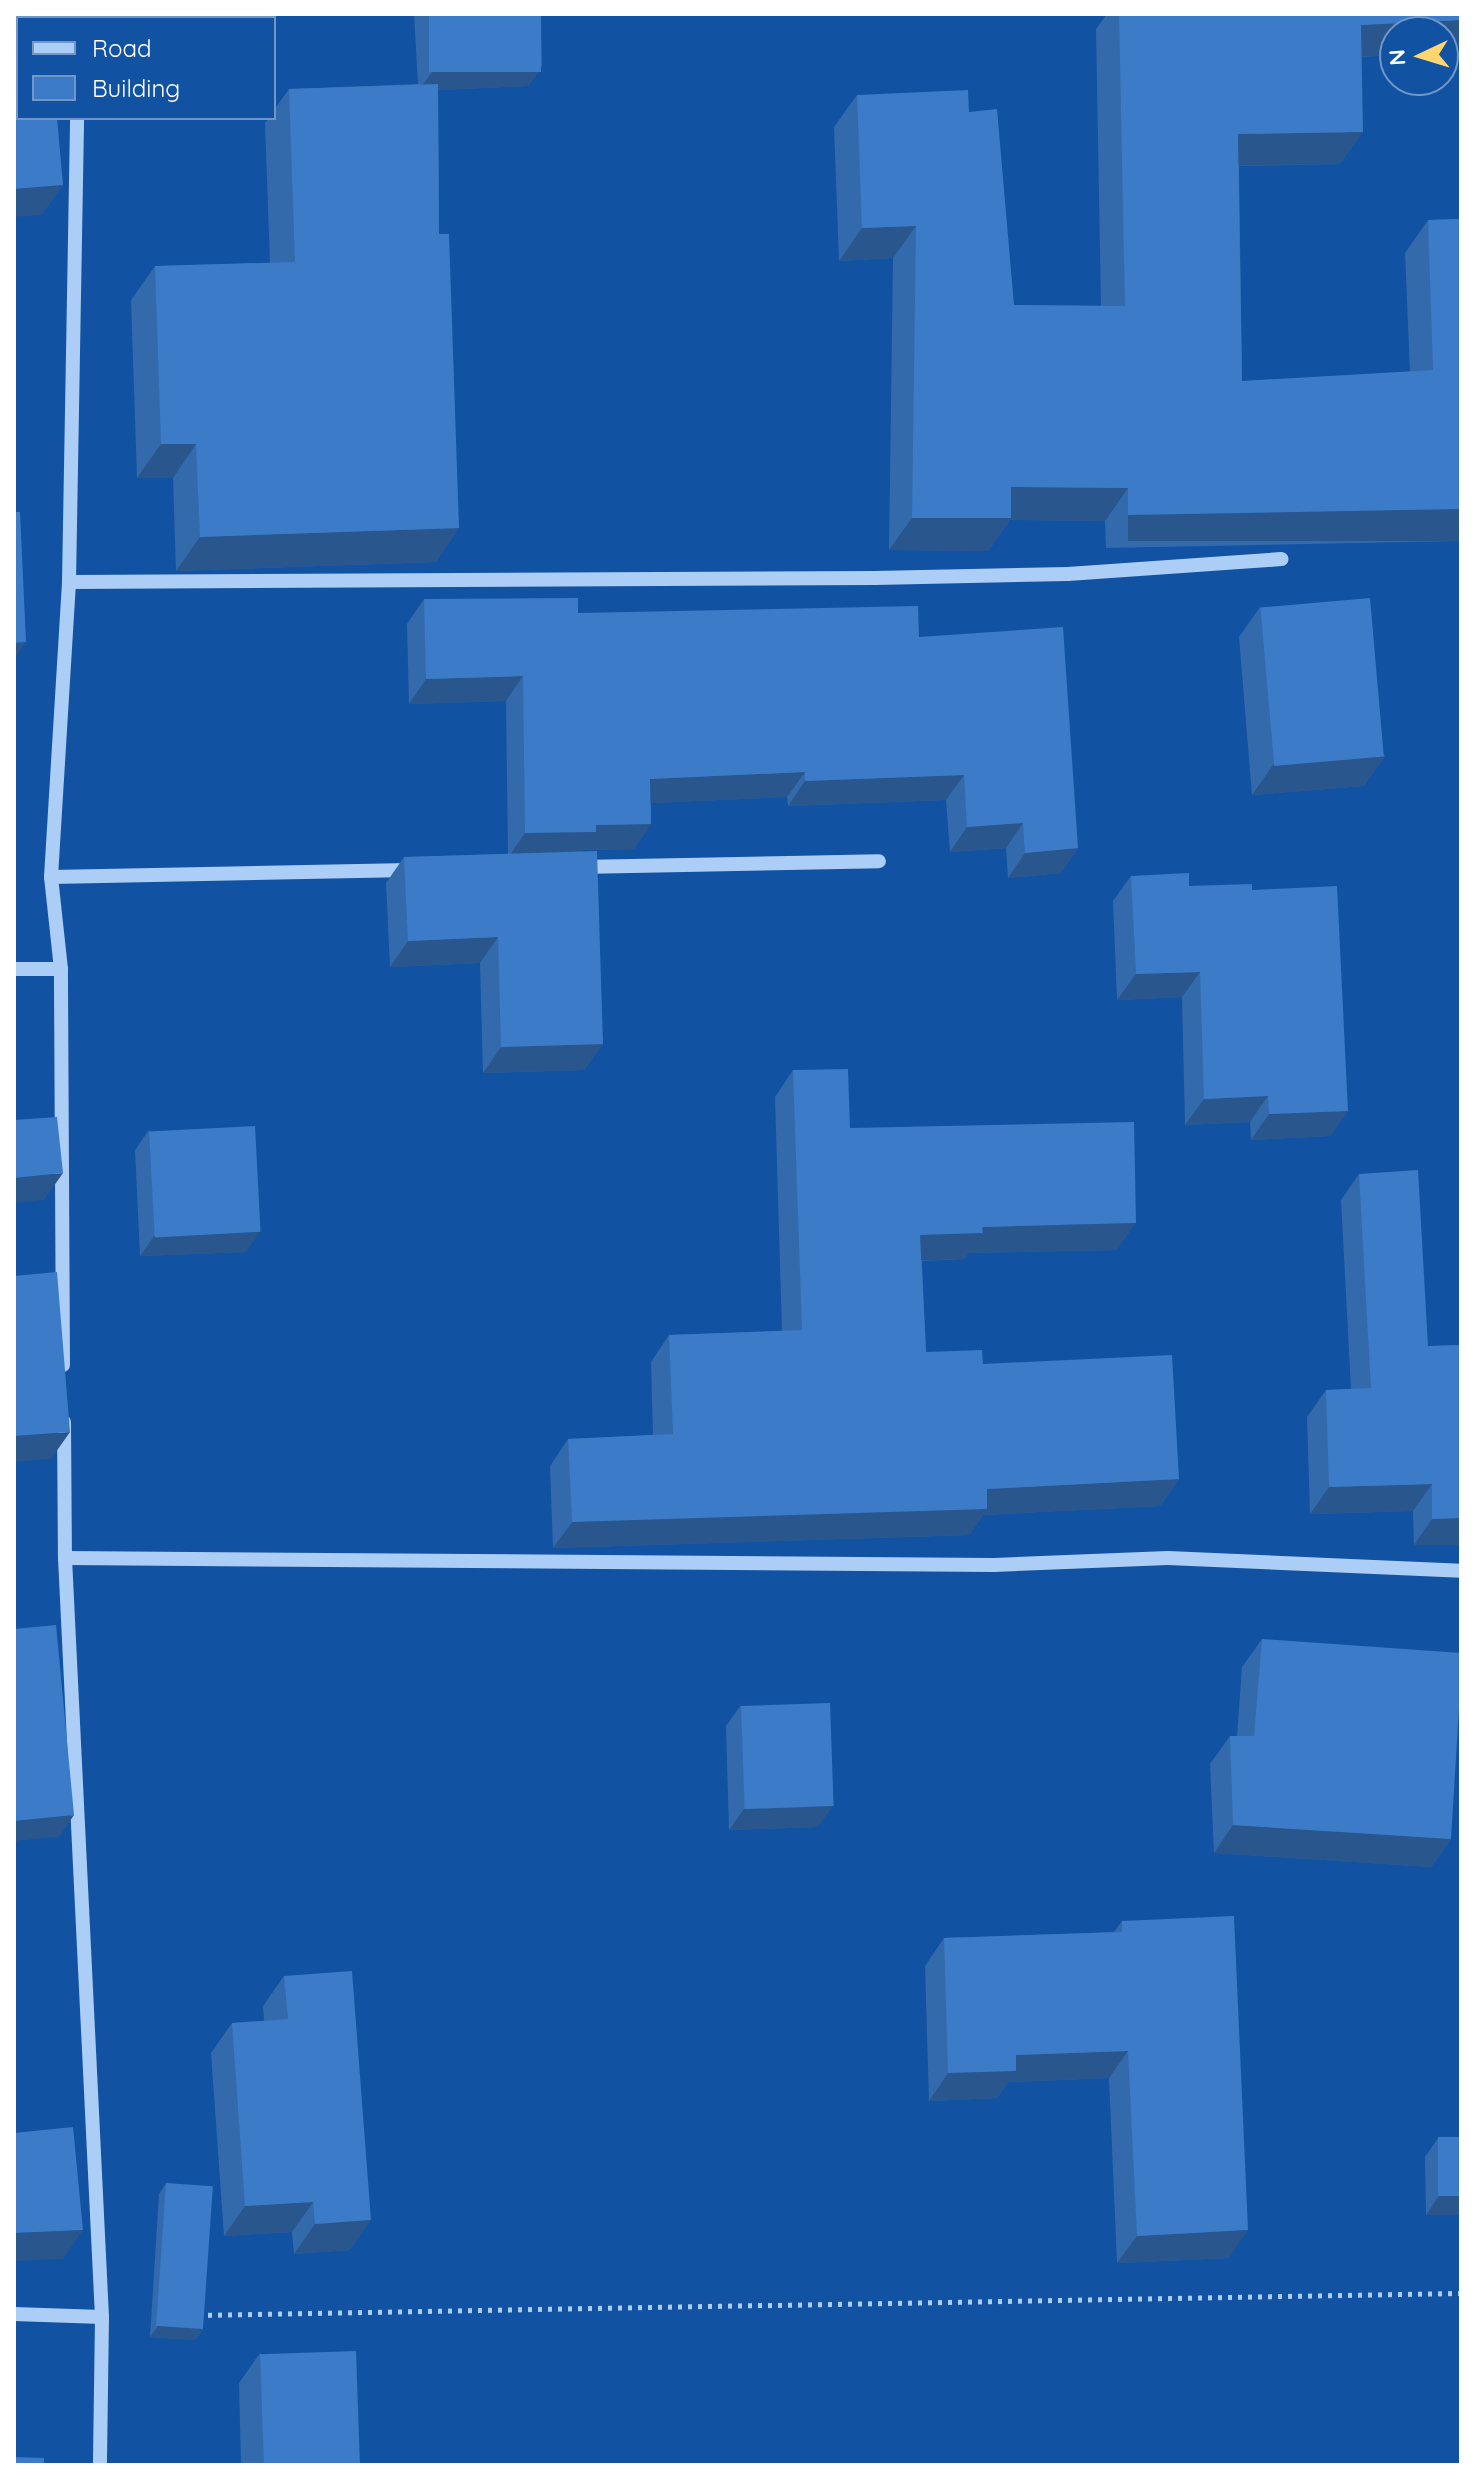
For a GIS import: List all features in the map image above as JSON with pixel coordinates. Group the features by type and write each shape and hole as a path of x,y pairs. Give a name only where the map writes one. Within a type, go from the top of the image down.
{"street":[{"path":"64,1386 61,969 51,877 69,582 77,120"},
{"path":"69,582 875,578 1068,574 1281,559"},
{"path":"560,868 879,861"},
{"path":"51,877 433,870"},
{"path":"14,969 61,969"},
{"path":"64,1401 65,1558 102,2317 100,2465"},
{"path":"65,1558 994,1565 1168,1558 1461,1571"},
{"path":"14,2314 102,2317"}],"path":[{"path":"181,2315 1461,2293"}],"building":[{"path":"429,14 541,14 541,72 429,72"},
{"path":"1119,14 1461,14 1459,20 1459,16 1379,16 1379,24 1361,25 1363,132 1238,134 1242,381 1433,370 1428,220 1461,219 1461,509 1128,515 1128,488 1011,487 1011,518 912,518 916,226 862,228 857,95 968,90 969,112 997,109 1014,305 1125,306"},
{"path":"16,62 16,120 57,120 63,185 14,189"},
{"path":"438,84 439,234 449,234 459,528 200,537 196,444 161,444 155,266 295,262 289,89"},
{"path":"14,512 20,512 26,642 14,643"},
{"path":"578,598 578,613 918,606 919,637 1063,627 1078,848 1025,853 1023,823 967,827 964,775 805,781 805,772 650,779 651,824 596,825 596,832 525,833 523,676 426,679 424,599"},
{"path":"1370,598 1384,756 1274,766 1260,608"},
{"path":"597,851 603,1044 501,1047 498,937 408,941 404,857"},
{"path":"1189,873 1189,886 1252,884 1252,890 1337,886 1348,1111 1269,1114 1268,1096 1204,1099 1200,972 1136,974 1131,876"},
{"path":"848,1069 850,1128 1134,1122 1136,1223 982,1227 983,1233 920,1235 926,1352 982,1350 983,1364 1172,1355 1179,1479 987,1489 987,1509 572,1522 568,1439 673,1434 669,1335 802,1330 793,1070"},
{"path":"57,1117 63,1173 14,1178 14,1120"},
{"path":"255,1126 261,1232 155,1237 149,1132"},
{"path":"1418,1170 1428,1346 1461,1345 1461,1518 1432,1519 1432,1484 1329,1487 1326,1390 1371,1388 1359,1174"},
{"path":"57,1272 70,1432 14,1436 14,1276"},
{"path":"56,1625 74,1815 14,1821 14,1629"},
{"path":"1262,1639 1461,1653 1451,1839 1233,1825 1230,1736 1254,1736"},
{"path":"830,1703 834,1806 745,1809 741,1706"},
{"path":"1234,1916 1248,2230 1137,2236 1128,2051 1016,2055 1016,2071 948,2073 944,1938 1122,1932 1122,1921"},
{"path":"352,1971 371,2220 315,2224 313,2202 245,2206 232,2023 288,2019 284,1976"},
{"path":"73,2127 83,2230 14,2233 14,2133"},
{"path":"1438,2137 1461,2137 1461,2196 1438,2196"},
{"path":"166,2183 213,2186 203,2329 156,2326"},
{"path":"356,2351 360,2465 264,2465 260,2354"},
{"path":"14,2457 44,2458 44,2465 14,2465"}]}
